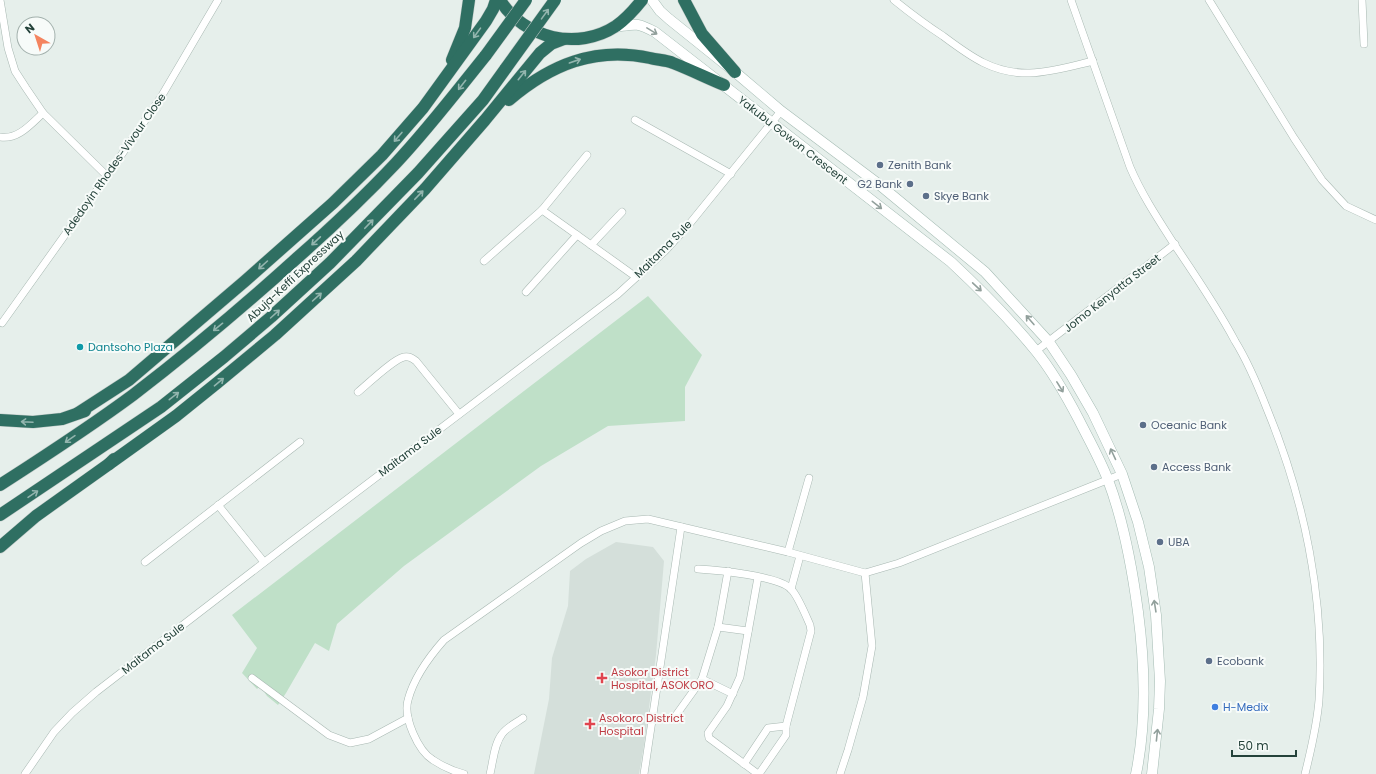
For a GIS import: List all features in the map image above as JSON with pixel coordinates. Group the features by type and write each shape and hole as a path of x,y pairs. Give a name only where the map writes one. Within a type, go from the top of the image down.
{"highway":[{"path":"423,108 451,63 465,28 470,0"},
{"path":"78,413 129,380 245,281 333,202 382,155 423,108 486,20 493,9 496,0"},
{"path":"500,0 513,17 524,26 550,37 564,39 578,39 603,33 615,27 634,10 642,0"},
{"name":"Abuja-Keffi Expressway","path":"0,485 93,424 132,395 221,324 273,280 344,215 401,158 486,54 526,0"},
{"name":"Abuja-Keffi Expressway","path":"0,515 160,407 224,357 271,317 330,263 418,173 483,100 555,0"},
{"path":"684,0 702,34 735,72"},
{"path":"0,546 36,516 176,416 275,335 356,262 425,189 485,120 540,53 551,44 564,39"},
{"path":"485,120 519,91 542,76 560,67 588,57 632,54 652,58 672,63 724,86"},
{"path":"93,424 129,380"},
{"path":"0,420 40,421 62,419 132,395"},
{"path":"109,464 160,407"},
{"path":"107,444 176,416"}],"main road":[{"name":"Yakubu Gowon Crescent","path":"652,0 654,5 669,19 735,72 780,112 881,186 985,272 1049,342 1071,375 1093,413 1122,474 1138,522 1149,567 1156,615 1160,681 1159,709 1152,774"},
{"name":"Yakubu Gowon Crescent","path":"615,27 634,24 643,26 655,32 951,262 984,293 1036,352 1071,405 1108,480 1127,544 1141,634 1144,683 1142,734 1136,774"}],"street":[{"path":"0,0 8,48 15,71 42,113 107,176"},
{"name":"Adedoyin Rhodes-Vivour Close","path":"2,323 107,176 161,97 218,0"},
{"path":"894,0 964,52 981,63 999,70 1030,73 1052,71 1093,61"},
{"path":"1071,0 1138,186 1148,205 1175,244 1236,341 1258,386 1287,461 1302,520 1315,582 1319,620 1320,655 1318,708 1314,738 1305,774"},
{"path":"1209,0 1294,138 1322,180 1346,206 1376,220"},
{"path":"1362,0 1364,44"},
{"name":"Maitama Sule","path":"25,774 54,732 72,713 96,692 264,562 612,298 636,278 687,227 780,112"},
{"path":"0,137 13,136 24,130 42,113"},
{"path":"635,120 731,174"},
{"path":"484,261 542,210 587,155"},
{"path":"542,210 636,278"},
{"path":"591,245 622,212"},
{"path":"526,292 577,235"},
{"name":"Jomo Kenyatta Street","path":"1036,352 1175,244"},
{"path":"358,392 395,362 405,357 410,357 416,360 459,414"},
{"path":"145,562 300,442"},
{"path":"464,774 432,759 418,742 408,718 407,701 427,659 444,640 581,543 601,531 625,521 648,519 788,552 866,574 899,563 1122,474"},
{"path":"788,552 809,478"},
{"path":"218,505 264,562"},
{"path":"644,774 681,527"},
{"path":"791,589 800,556"},
{"path":"698,569 728,571 758,577 784,584 791,589 810,625 811,631 786,726 786,735 758,774 709,738 708,733 733,694 740,677 758,577"},
{"path":"674,718 702,679 718,627 728,571"},
{"path":"840,774 863,697 872,646 866,574"},
{"path":"718,627 748,631"},
{"path":"252,678 329,735 350,743 369,739 408,718"},
{"path":"702,679 733,694"},
{"path":"490,774 498,742 502,734 510,726 523,718"},
{"path":"744,764 768,728 786,726"}],"shaded area":[{"name":"Asokor District Hospital, ASOKORO","path":"616,542 653,547 664,561 656,655 639,774 534,774 549,699 552,658 568,606 570,571 586,559"}],"green space":[{"path":"648,296 702,355 685,387 685,421 608,426 541,466 404,566 337,624 329,651 315,643 278,705 267,696 260,686 257,689 242,673 257,648 232,615"}],"place":[{"name":"Zenith Bank","path":"880,165"},
{"name":"G2 Bank","path":"910,184"},
{"name":"Skye Bank","path":"926,196"},
{"name":"Dantsoho Plaza","path":"80,347"},
{"name":"Oceanic Bank","path":"1143,425"},
{"name":"Access Bank","path":"1154,467"},
{"name":"UBA","path":"1160,542"},
{"name":"Ecobank","path":"1209,661"},
{"name":"Asokor District Hospital, ASOKORO","path":"602,678"},
{"name":"H-Medix","path":"1215,707"},
{"name":"Asokoro District Hospital","path":"590,724"}]}
